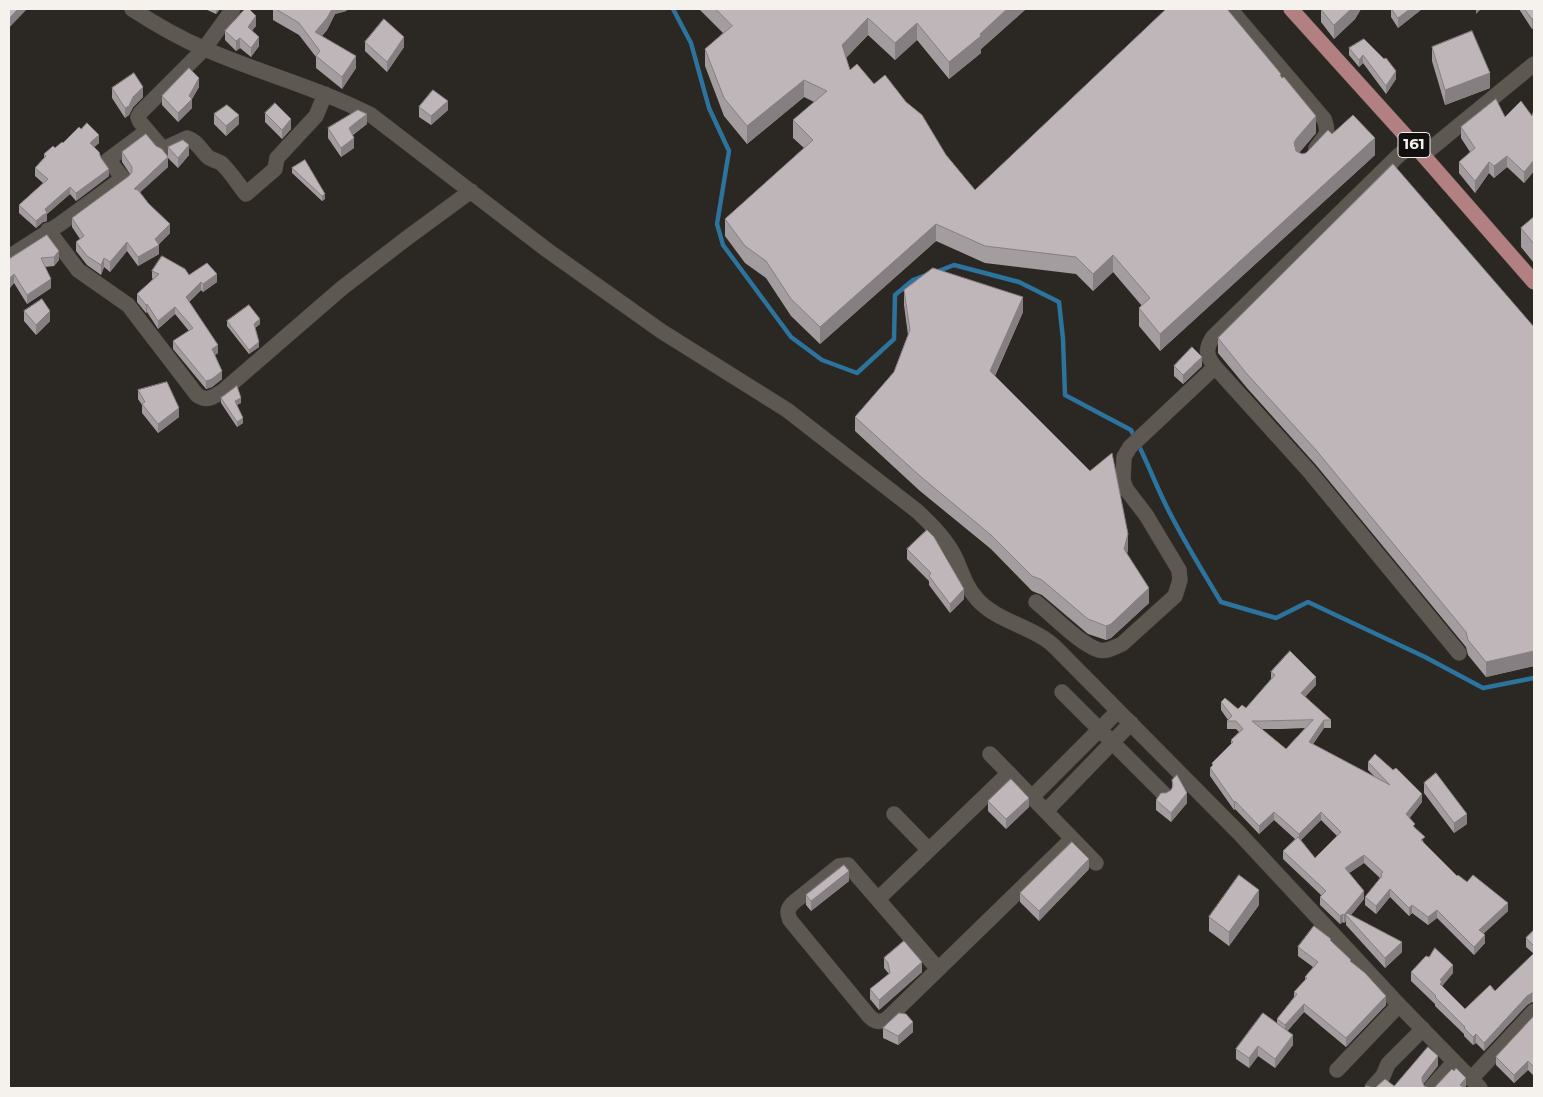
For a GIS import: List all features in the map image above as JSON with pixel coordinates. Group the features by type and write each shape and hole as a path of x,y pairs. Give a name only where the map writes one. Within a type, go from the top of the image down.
{"main road":[{"name":"161","path":"1291,9 1418,149 1534,282"}],"street":[{"path":"132,9 160,27 204,49 343,100 371,115 472,191 546,250 661,331 787,410 917,511 945,542 955,557 964,582 978,601 999,615 1046,638 1239,833 1399,1005 1475,1083 1534,1011"},
{"path":"233,9 204,49 140,113 138,117 140,122 163,149 187,138 194,140 207,156 224,166 246,194 275,169 277,158 316,116 325,94"},
{"path":"1230,9 1324,119 1328,128 1326,136 1304,162"},
{"path":"1459,653 1309,471 1215,367 1208,358 1206,350 1213,338 1384,170 1418,149 1534,64"},
{"path":"9,257 60,224 123,178 108,160 147,131"},
{"path":"48,230 78,270 128,305 197,395 208,399 223,391 342,288 472,191"},
{"path":"1036,602 1075,635 1090,646 1100,650 1122,644 1175,596 1180,580 1179,570 1146,515 1126,489 1124,457 1145,433 1215,367"},
{"path":"1062,692 1164,794"},
{"path":"1032,797 1118,711"},
{"path":"1046,812 1131,723"},
{"path":"990,754 1096,863"},
{"path":"878,899 1009,773"},
{"path":"894,814 929,850"},
{"path":"938,969 852,868 844,864 839,866 788,908 787,914 796,928 874,1021 881,1022 887,1019 1072,839"},
{"path":"1337,1070 1399,1005"},
{"path":"1372,1088 1383,1076 1388,1064 1422,1029"},
{"path":"1431,1088 1454,1062"}],"building":[{"path":"9,9 18,9 9,19"},
{"path":"245,9 249,9 256,16 248,27 259,37 251,48 240,38 236,41 225,31"},
{"path":"276,9 332,9 315,32 356,56 342,77 316,56 320,51 299,23"},
{"path":"716,9 1007,9 980,34 981,36 949,62 917,23 895,43 868,18 842,45 850,70 857,64 874,84 885,75 906,102 922,115 946,155 975,190 1166,9 1227,9 1281,74 1282,78 1284,77 1316,116 1296,139 1294,143 1296,151 1302,154 1306,153 1328,130 1332,134 1353,115 1375,138 1160,334 1139,308 1150,298 1113,255 1093,274 1076,257 985,246 936,224 820,327 791,299 766,261 745,246 725,219 813,140 793,120 827,91 804,80 747,126 724,98 705,49 732,26"},
{"path":"1321,9 1351,9 1334,25"},
{"path":"1392,9 1410,9 1398,18"},
{"path":"1525,9 1534,9 1534,18 1532,19"},
{"path":"384,19 404,37 387,62 365,42"},
{"path":"1472,31 1490,73 1445,90 1432,47"},
{"path":"1364,39 1384,59 1386,58 1396,71 1386,86 1363,55 1359,60 1349,48"},
{"path":"189,68 199,78 189,96 192,99 178,113 162,96"},
{"path":"134,73 143,87 133,97 129,106 125,108 112,88"},
{"path":"433,90 448,101 431,116 419,107"},
{"path":"1496,99 1505,117 1521,101 1532,116 1534,110 1534,160 1524,172 1507,156 1494,166 1489,162 1475,181 1459,162 1475,148 1461,127"},
{"path":"275,103 291,119 282,130 265,113"},
{"path":"227,105 239,115 226,126 214,114"},
{"path":"358,110 367,114 349,128 354,138 341,148 328,128"},
{"path":"87,123 99,135 90,143 99,152 109,169 76,193 70,187 45,209 47,213 36,221 19,205 48,179 35,168 46,156 44,154 53,146 55,148 63,143 79,127 81,129"},
{"path":"146,134 168,157 134,189 138,190 148,203 170,224 155,239 159,245 138,257 127,242 110,262 104,258 101,265 87,256 76,242 84,236 72,218 129,176 132,172 132,167 122,152"},
{"path":"183,140 189,145 178,158 168,147"},
{"path":"305,160 325,194 322,196 292,168"},
{"path":"1393,164 1534,327 1534,651 1486,662 1468,640 1466,632 1316,450 1247,374 1218,338"},
{"path":"1534,217 1534,244 1521,228"},
{"path":"47,235 59,251 54,257 41,258 51,279 27,295 14,274 9,279 9,257"},
{"path":"162,256 185,269 189,275 207,263 217,274 203,284 201,282 186,297 218,345 212,349 222,371 212,379 206,381 173,341 193,328 175,307 158,321 147,304 137,294 159,274 152,271"},
{"path":"933,268 1023,297 990,371 1090,471 1112,453 1128,534 1124,549 1149,588 1111,624 1106,626 1088,619 1042,580 1032,576 991,535 920,476 855,417 894,372 910,330 904,290"},
{"path":"42,299 50,311 36,325 24,311"},
{"path":"249,305 260,319 254,324 259,342 249,350 227,321"},
{"path":"1192,347 1202,357 1183,375 1174,366"},
{"path":"167,382 179,408 158,424 142,404 145,402 138,390"},
{"path":"237,386 241,398 235,401 243,418 237,422 221,398"},
{"path":"927,530 934,537 964,589 950,604 929,576 931,573 907,549"},
{"path":"1290,651 1316,677 1301,693 1331,720 1324,720 1309,742 1390,785 1368,762 1375,754 1393,770 1396,768 1422,794 1406,814 1415,824 1413,826 1425,837 1421,840 1457,876 1467,882 1473,875 1508,903 1479,930 1485,935 1474,947 1437,910 1428,917 1412,905 1409,908 1390,889 1376,906 1365,897 1382,876 1383,872 1364,855 1345,868 1364,891 1344,915 1340,916 1320,897 1326,891 1283,851 1298,837 1315,858 1341,832 1321,812 1299,834 1274,812 1259,826 1234,802 1210,768 1213,765 1212,763 1233,742 1231,740 1243,729 1236,721 1227,721 1232,716 1221,702 1225,698 1238,709 1242,705 1246,708 1275,675 1271,672","holes":["1313,720 1286,749 1252,721"]},
{"path":"1436,773 1467,814 1454,823 1424,783"},
{"path":"1177,775 1187,793 1171,813 1156,800 1161,793 1171,790 1173,786 1172,780"},
{"path":"1011,779 1029,798 1006,819 988,801"},
{"path":"1072,842 1089,859 1039,911 1020,893"},
{"path":"844,865 849,871 811,901 806,895"},
{"path":"1239,875 1259,890 1229,932 1209,917"},
{"path":"1347,913 1402,942 1385,958 1346,915"},
{"path":"1314,926 1331,939 1350,961 1365,973 1386,996 1346,1038 1304,1004 1285,1025 1277,1019 1297,994 1294,992 1318,962 1298,947"},
{"path":"1534,930 1534,946 1526,938"},
{"path":"904,941 922,962 879,1000 870,989 890,973 888,963 884,958"},
{"path":"1435,948 1453,965 1440,980 1442,981 1440,984 1465,1009 1490,985 1495,991 1534,953 1534,994 1532,993 1527,996 1484,1043 1476,1034 1473,1037 1436,996 1411,972 1426,956 1429,957"},
{"path":"899,1013 906,1014 913,1022 898,1036 883,1028"},
{"path":"1263,1013 1293,1035 1275,1059 1258,1046 1249,1058 1236,1049"},
{"path":"1534,1016 1534,1067 1528,1061 1514,1075 1496,1057"},
{"path":"1428,1047 1438,1056 1422,1077 1424,1086 1430,1088 1375,1088 1385,1079 1394,1086"},
{"path":"1456,1068 1466,1078 1460,1085 1465,1088 1434,1088 1452,1069 1454,1071"}],"waterway":[{"path":"673,9 691,43 709,108 729,151 717,224 723,245 791,337 822,360 857,373 894,339 895,295 913,280 926,275"},
{"path":"936,272 954,265 1019,282 1059,302 1063,339 1065,395 1131,430 1135,438"},
{"path":"1138,444 1162,497 1190,551 1221,602 1276,618 1308,602 1425,657 1483,688 1534,678"}]}
